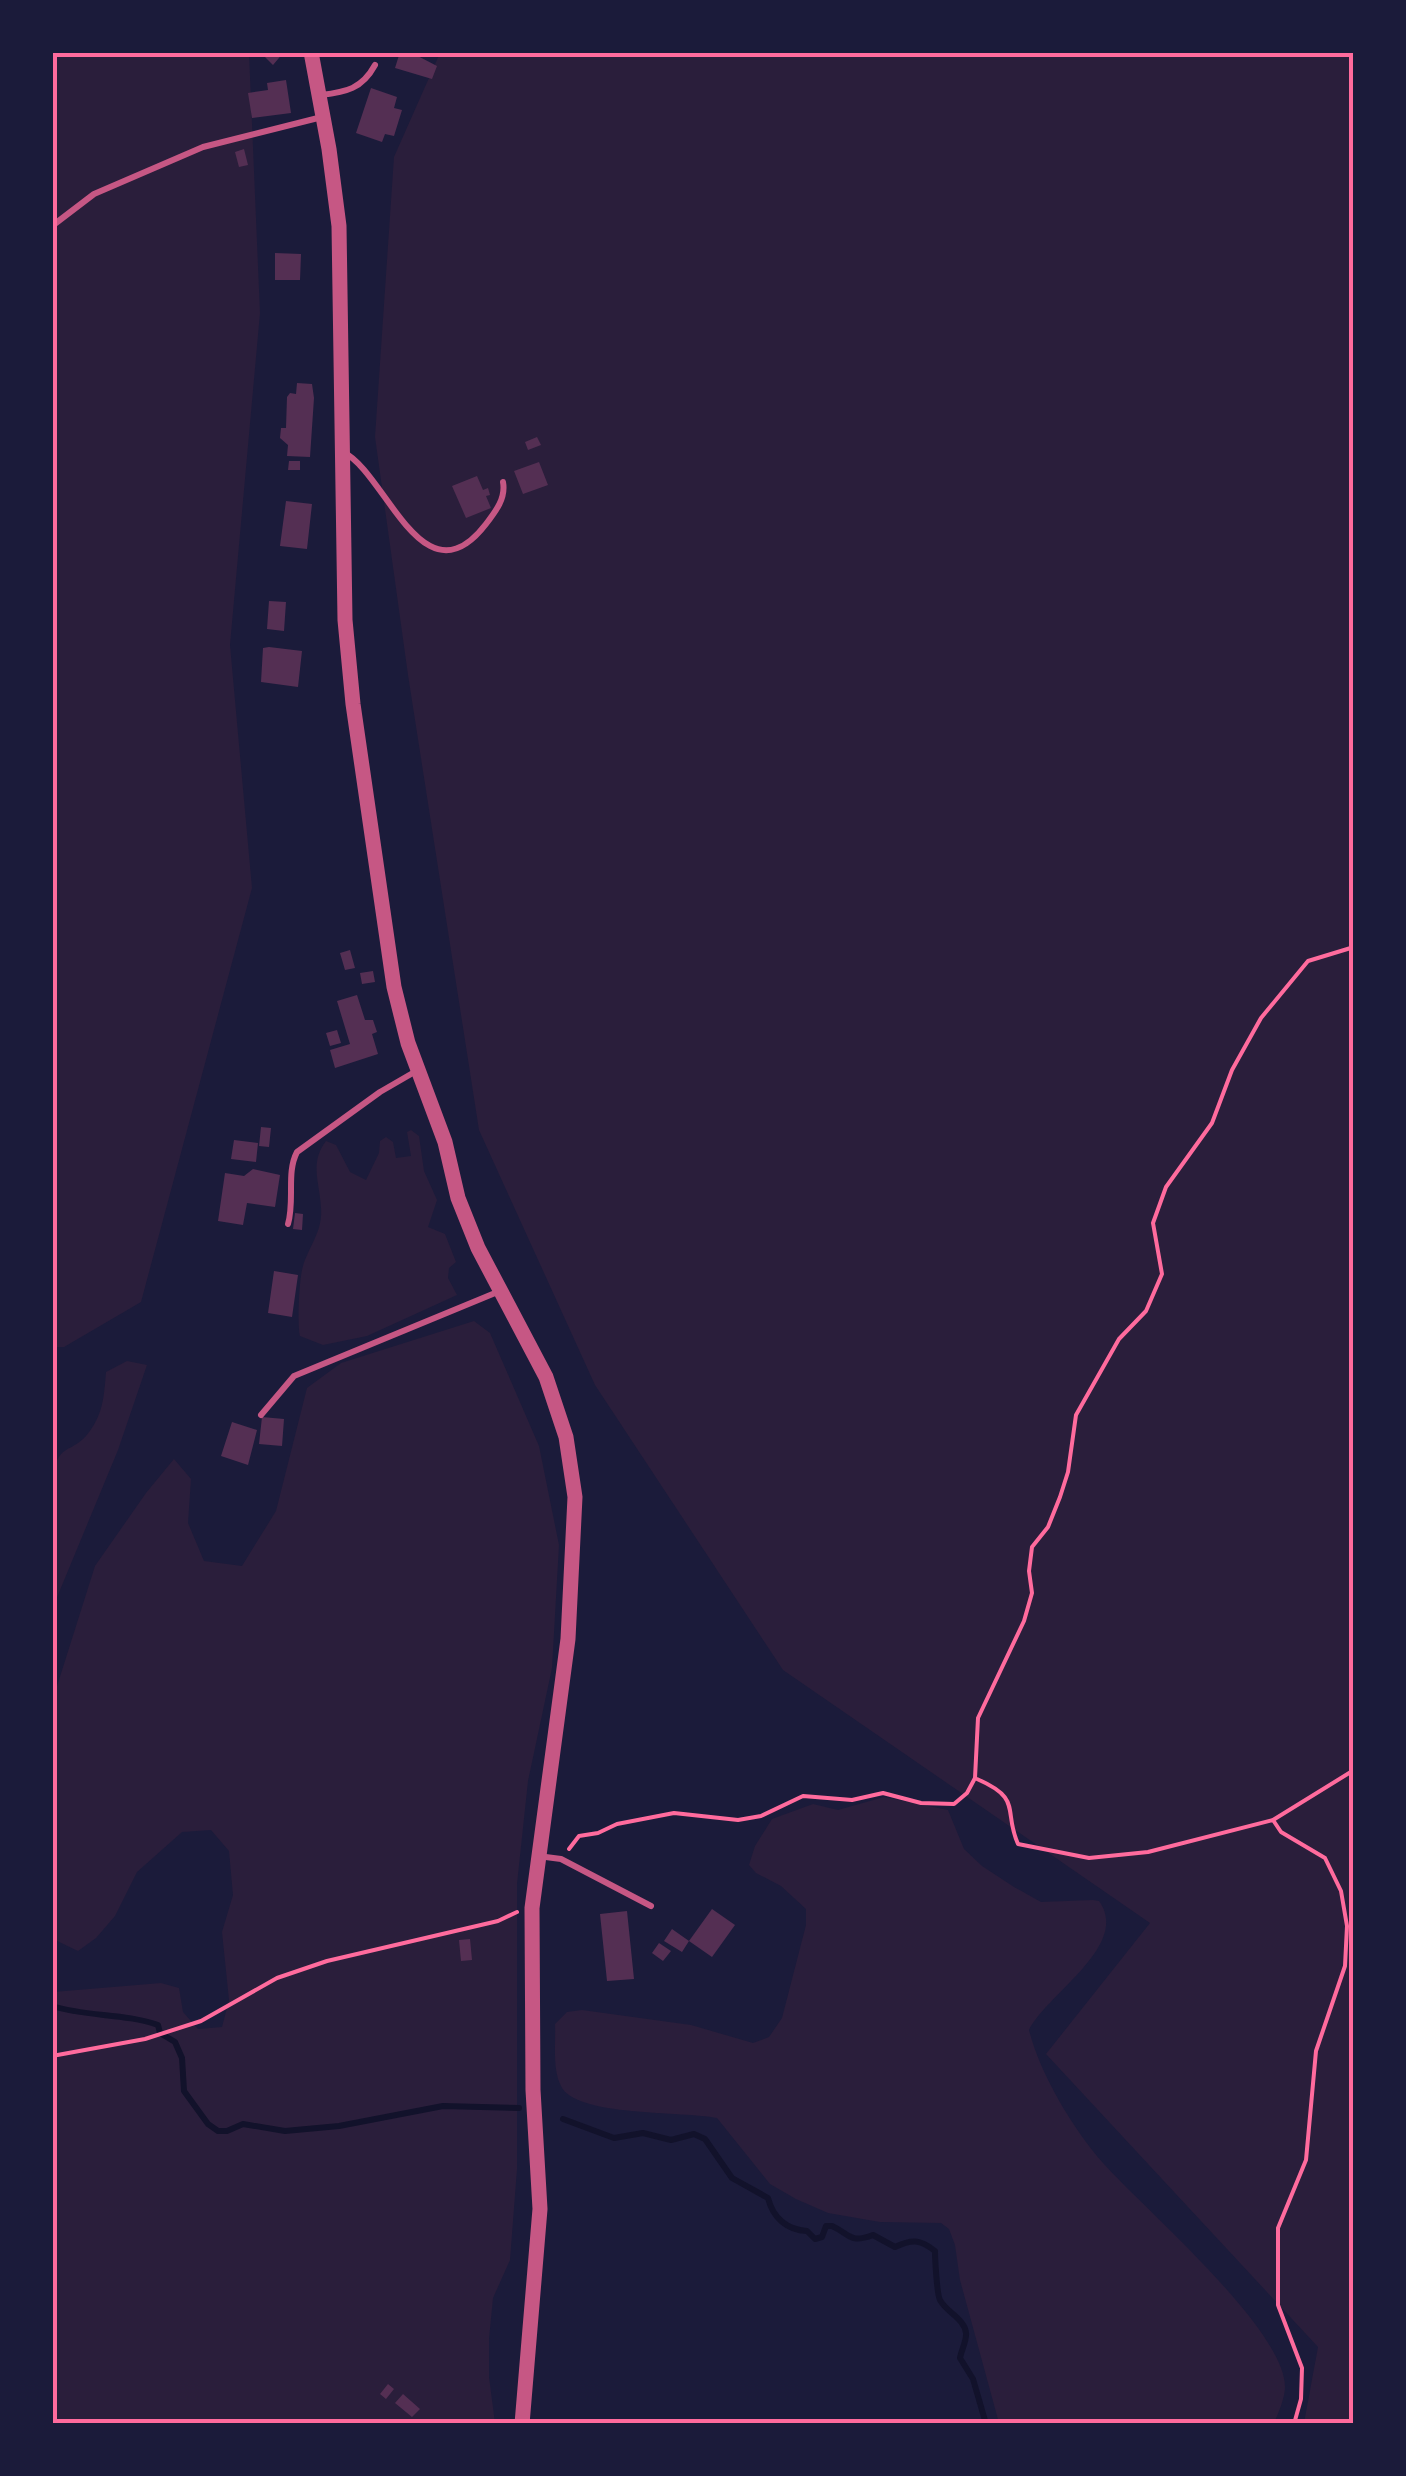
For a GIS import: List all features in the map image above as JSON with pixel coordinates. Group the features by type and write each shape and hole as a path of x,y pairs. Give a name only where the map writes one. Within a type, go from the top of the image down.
{"street":[{"path":"311,52 338,226 346,620 353,704 394,987 408,1042 445,1142 458,1198 478,1248 546,1377 566,1437 575,1497 568,1639 532,1908 533,2090 540,2209 522,2424"}],"lane":[{"path":"320,96 344,93 358,86 375,65"},
{"path":"52,226 94,194 203,147 323,117"},
{"path":"342,452 353,457 397,518 437,548 457,548 471,540 501,502 503,482"},
{"path":"288,1224 294,1203 291,1163 297,1152 380,1092 419,1070"},
{"path":"261,1415 294,1376 501,1290"},
{"path":"537,1856 561,1859 650,1906"}],"path":[{"path":"561,1859 579,1836 642,1818 694,1813 738,1820 760,1816 803,1796 852,1800 883,1793 934,1804 954,1804 967,1793 975,1778 978,1718 1024,1621 1032,1593 1032,1548 1048,1527 1060,1498 1076,1415 1119,1340 1146,1311 1162,1274 1153,1223 1166,1187 1212,1123 1232,1070 1260,1018 1308,961 1354,947"},
{"path":"975,1778 994,1786 1012,1808 1018,1844 1089,1858 1148,1852 1273,1820 1354,1770"},
{"path":"1273,1820 1281,1832 1325,1858 1342,1891 1348,1926 1345,1966 1316,2051 1306,2160 1278,2228 1278,2305 1302,2368 1301,2400 1294,2424"},
{"path":"52,2056 145,2040 200,2021 277,1978 327,1961 498,1921 532,1908"}],"shaded area":[{"path":"52,53 249,53 260,313 230,645 252,888 141,1302 64,1347 53,1347"},
{"path":"440,53 1353,53 1353,2423 1304,2423 1318,2347 1046,2054 1150,1923 783,1670 595,1385 479,1130 375,437 394,157"},
{"path":"411,1130 419,1136 424,1171 437,1200 428,1227 445,1234 456,1262 449,1268 448,1278 457,1295 367,1336 323,1345 300,1336 302,1272 321,1216 317,1165 321,1149 326,1141 336,1145 350,1172 366,1180 379,1153 380,1141 386,1137 393,1142 396,1158 411,1156 407,1132"},
{"path":"474,1321 490,1333 539,1446 559,1545 552,1668 528,1781 517,1884 517,2169 510,2260 493,2298 489,2339 495,2423 53,2423 53,1992 161,1983 179,1988 183,2012 198,2029 222,2027 229,2000 222,1932 233,1895 229,1851 211,1830 182,1832 137,1872 115,1916 78,1951 53,1939 52,1702 95,1566 174,1459 191,1479 188,1523 204,1561 242,1566 276,1511 307,1388 341,1363"},
{"path":"127,1361 147,1365 118,1450 53,1607 53,1471 59,1457 86,1436 96,1421 106,1372"},
{"path":"884,1797 948,1810 964,1849 982,1866 1041,1902 1099,1901 1106,1918 1104,1935 1083,1969 1029,2030 1034,2047 1069,2118 1103,2163 1209,2270 1262,2334 1279,2363 1285,2387 1274,2423 999,2423 949,2229 941,2223 880,2222 828,2213 770,2184 717,2118 608,2108 570,2096 561,2086 555,2063 555,2024 567,2012 582,2010 691,2025 753,2043 769,2037 782,2018 806,1925 806,1909 749,1865 755,1846 772,1819 813,1804 838,1810"}],"building":[{"path":"260,52 284,52 273,65"},
{"path":"400,52 410,52 437,66 432,79 395,68"},
{"path":"286,80 291,113 252,118 248,93 268,90 267,83"},
{"path":"371,88 397,97 394,108 402,110 394,136 385,134 382,142 356,133"},
{"path":"244,149 248,165 239,167 235,152"},
{"path":"275,253 301,254 300,280 275,280"},
{"path":"297,383 312,384 310,457 287,456 288,445 280,438 281,428 286,428 287,397 296,394"},
{"path":"537,437 541,445 528,450 525,442"},
{"path":"289,461 300,461 300,470 288,470"},
{"path":"539,462 548,485 523,494 514,471"},
{"path":"477,476 483,490 488,488 490,495 486,496 491,508 466,518 452,486"},
{"path":"286,501 312,504 307,549 280,546"},
{"path":"269,601 286,602 284,631 267,629"},
{"path":"263,648 302,651 298,687 261,682"},
{"path":"350,950 355,968 345,970 340,953"},
{"path":"373,971 375,982 362,984 360,973"},
{"path":"357,995 365,1020 373,1020 377,1032 372,1034 378,1054 335,1068 330,1050 350,1044 337,1001"},
{"path":"337,1030 341,1043 330,1046 326,1033"},
{"path":"261,1127 271,1128 269,1147 259,1146"},
{"path":"234,1140 258,1143 256,1162 231,1159"},
{"path":"253,1169 280,1175 275,1207 247,1203 243,1225 218,1221 225,1173 244,1176"},
{"path":"295,1213 303,1214 302,1230 293,1229"},
{"path":"274,1271 298,1275 292,1317 268,1313"},
{"path":"262,1417 284,1419 282,1446 259,1444"},
{"path":"232,1422 257,1430 248,1465 221,1456"},
{"path":"712,1909 735,1925 712,1957 689,1941"},
{"path":"627,1911 634,1979 607,1981 600,1914"},
{"path":"672,1929 689,1941 682,1952 664,1941"},
{"path":"470,1939 472,1960 461,1961 459,1940"},
{"path":"659,1943 671,1951 663,1961 652,1953"},
{"path":"388,2384 394,2389 386,2399 380,2394"},
{"path":"403,2394 420,2409 412,2417 395,2403"}],"waterway":[{"path":"52,2006 158,2025 160,2033 175,2042 182,2058 184,2091 208,2124 218,2131 243,2124 285,2131 339,2126 443,2106 519,2108"},
{"path":"563,2119 614,2138 643,2133 671,2140 694,2134 705,2139 732,2178 768,2198 782,2222 807,2231 815,2239 822,2237 826,2226 832,2226 854,2238 873,2235 895,2247 916,2242 930,2247 935,2251 940,2300 965,2328 960,2358 973,2379 986,2424"}]}
